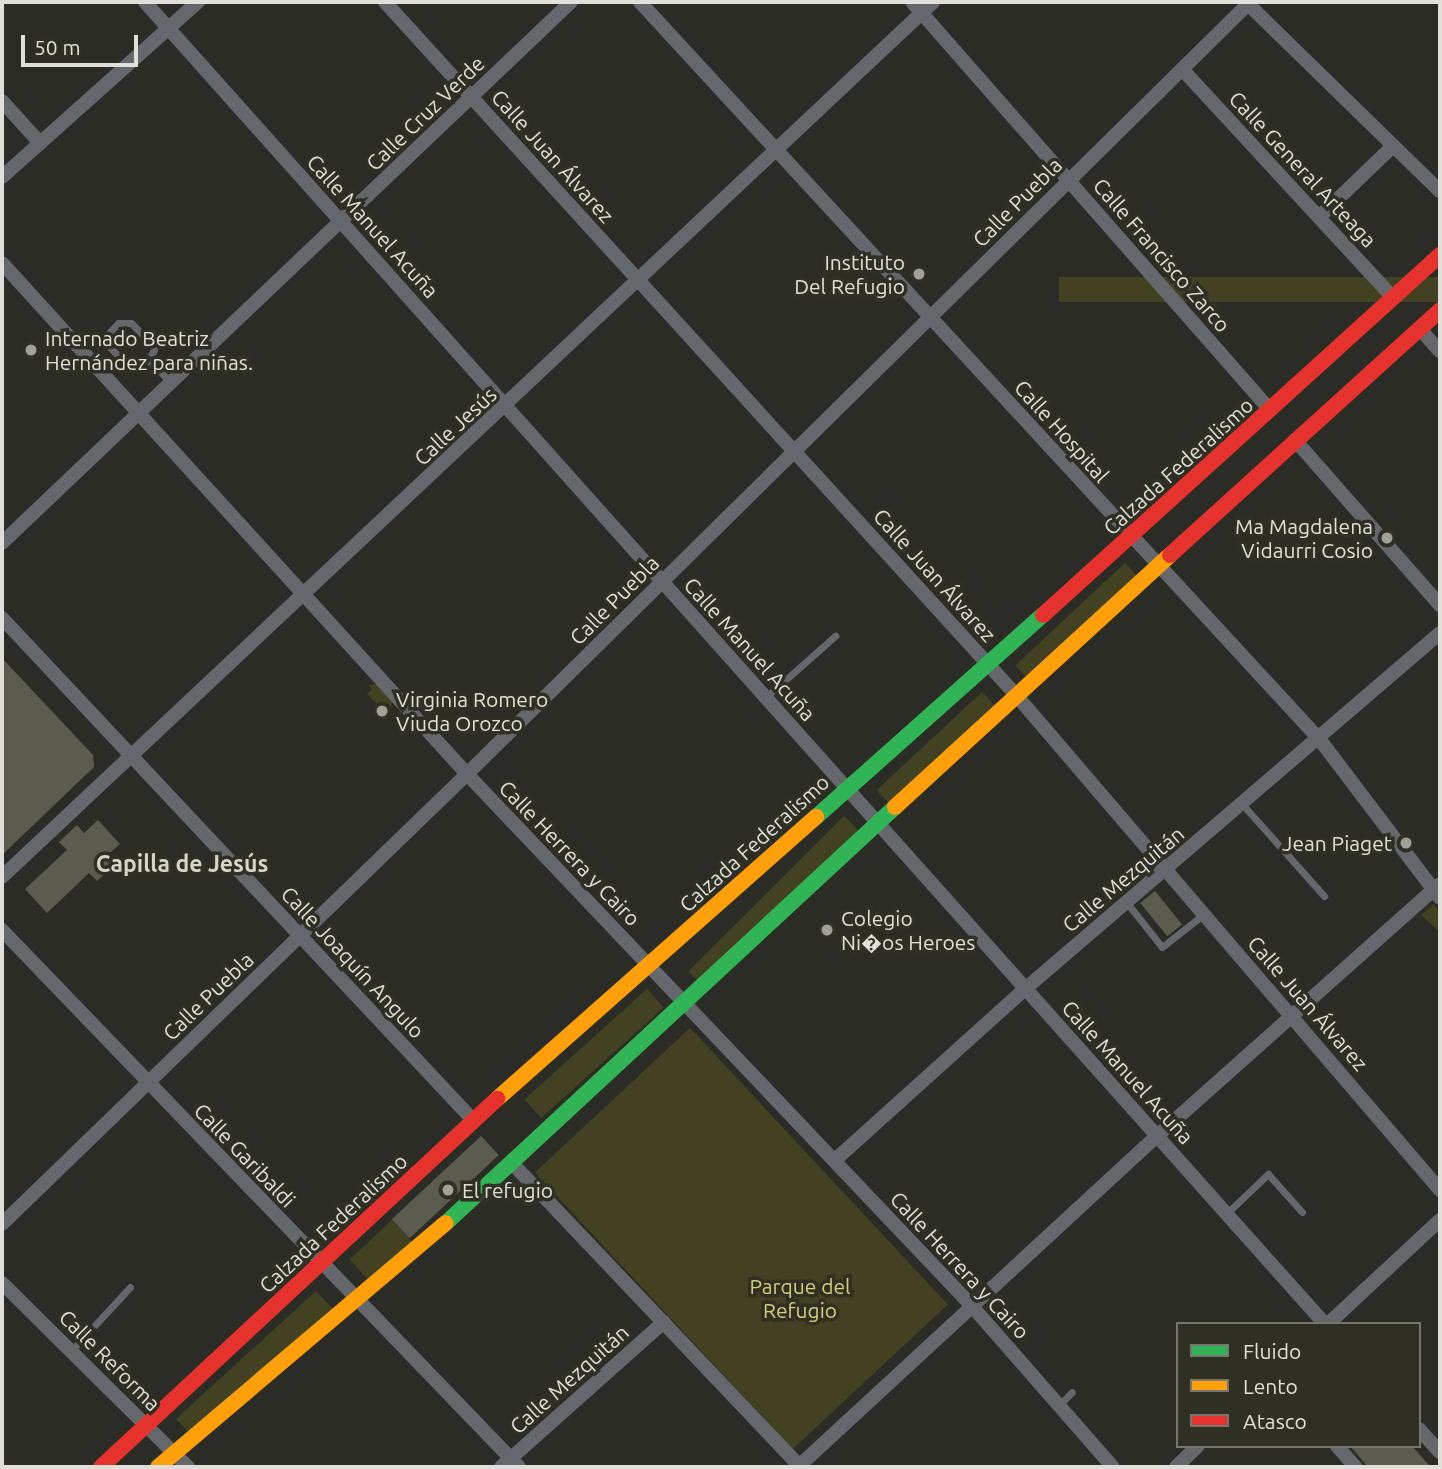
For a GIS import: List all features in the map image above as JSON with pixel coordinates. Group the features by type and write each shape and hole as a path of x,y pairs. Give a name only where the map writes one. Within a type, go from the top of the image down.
{"main road":[{"name":"Calzada Federalismo","path":"101,1467 473,1120 988,665 1440,255"},
{"path":"158,1467 357,1302 1016,695 1440,310"}],"street":[{"name":"Calle Manuel Acuña","path":"145,2 1325,1322"},
{"path":"2,177 198,2"},
{"name":"Calle Juan Álvarez","path":"385,2 1016,695 1440,1190"},
{"name":"Calle Cruz Verde","path":"2,543 571,2"},
{"name":"Calle Hospital","path":"640,2 1320,740 1438,890"},
{"name":"Calle Jesús","path":"2,877 777,152 917,7 933,2"},
{"path":"1248,2 1440,191"},
{"name":"Calle Puebla","path":"2,1224 467,774 1248,2"},
{"name":"Calle Francisco Zarco","path":"917,7 1270,410"},
{"name":"Calle General Arteaga","path":"1182,69 1393,298"},
{"path":"2,101 40,142"},
{"path":"1319,218 1393,146"},
{"name":"Calle Herrera y Cairo","path":"2,262 467,774 971,1305 1113,1467"},
{"path":"1419,328 1440,351"},
{"path":"1296,440 1440,605"},
{"name":"Calle Joaquín Angulo","path":"2,618 473,1120"},
{"name":"Calle Mezquitán","path":"835,1160 1025,989 1320,740 1440,633"},
{"path":"511,1162 799,1467 971,1305 1157,1136 1438,890"},
{"name":"Calle Garibaldi","path":"2,930 510,1464"},
{"path":"1329,1322 1440,1220"},
{"name":"Calle Reforma","path":"2,1283 188,1467"},
{"name":"Calle Mezquitán","path":"510,1464 664,1322"},
{"path":"1421,1431 1440,1452"},
{"path":"1176,1467 1196,1448"},
{"path":"1337,1448 1348,1465"}],"lane":[{"path":"118,323 131,323 152,344 154,350 148,360 139,369 130,368 108,345 107,335 118,323"},
{"path":"148,360 172,382"},
{"path":"765,698 835,636"},
{"path":"1243,805 1324,895"},
{"path":"1127,903 1162,947 1204,914"},
{"path":"1226,1213 1268,1174 1302,1212"},
{"path":"71,1351 130,1287"},
{"path":"1059,1405 1072,1392"}],"green space":[{"path":"1059,277 1440,277 1440,302 1059,302"},
{"path":"1125,563 1138,577 1028,679 1015,665"},
{"path":"376,684 393,702 390,710 384,711 367,694 372,689 369,685"},
{"path":"982,692 995,706 890,804 877,790"},
{"path":"844,816 859,831 703,986 688,972"},
{"path":"1434,904 1440,913 1440,932 1421,915"},
{"path":"647,989 664,1008 541,1118 524,1099"},
{"name":"Parque del Refugio","path":"690,1028 948,1304 793,1449 535,1173"},
{"path":"392,1220 415,1244 372,1284 350,1260"},
{"path":"316,1291 337,1313 190,1433 176,1419"}],"building":[{"path":"2,658 93,755 94,767 2,855"},
{"path":"98,820 120,844 106,856 115,865 97,881 89,873 47,913 25,889 67,850 59,842 77,825 84,833"},
{"path":"1155,891 1182,924 1167,936 1140,903"},
{"name":"El refugio","path":"481,1136 499,1155 410,1238 392,1219"},
{"path":"1352,1448 1414,1448 1431,1467 1368,1467"}],"traffic: fast":[{"path":"816,817 1043,615"},
{"path":"446,1223 895,807"}],"traffic: slow":[{"path":"895,807 1170,555"},
{"path":"497,1099 816,817"},
{"path":"158,1467 446,1223"}],"traffic: jam":[{"path":"1043,615 1440,255"},
{"path":"1170,555 1440,310"},
{"path":"101,1467 497,1099"}],"place":[{"name":"Instituto Del Refugio","path":"919,274"},
{"name":"Internado Beatriz Hernández para niñas.","path":"31,350"},
{"name":"Ma Magdalena Vidaurri Cosio","path":"1387,538"},
{"name":"Virginia Romero Viuda Orozco","path":"382,711"},
{"name":"Jean Piaget","path":"1406,843"},
{"name":"Colegio Ni�os Heroes","path":"827,930"},
{"name":"El refugio","path":"448,1190"}],"district":[{"name":"Capilla de Jesús","path":"182,864"}]}
